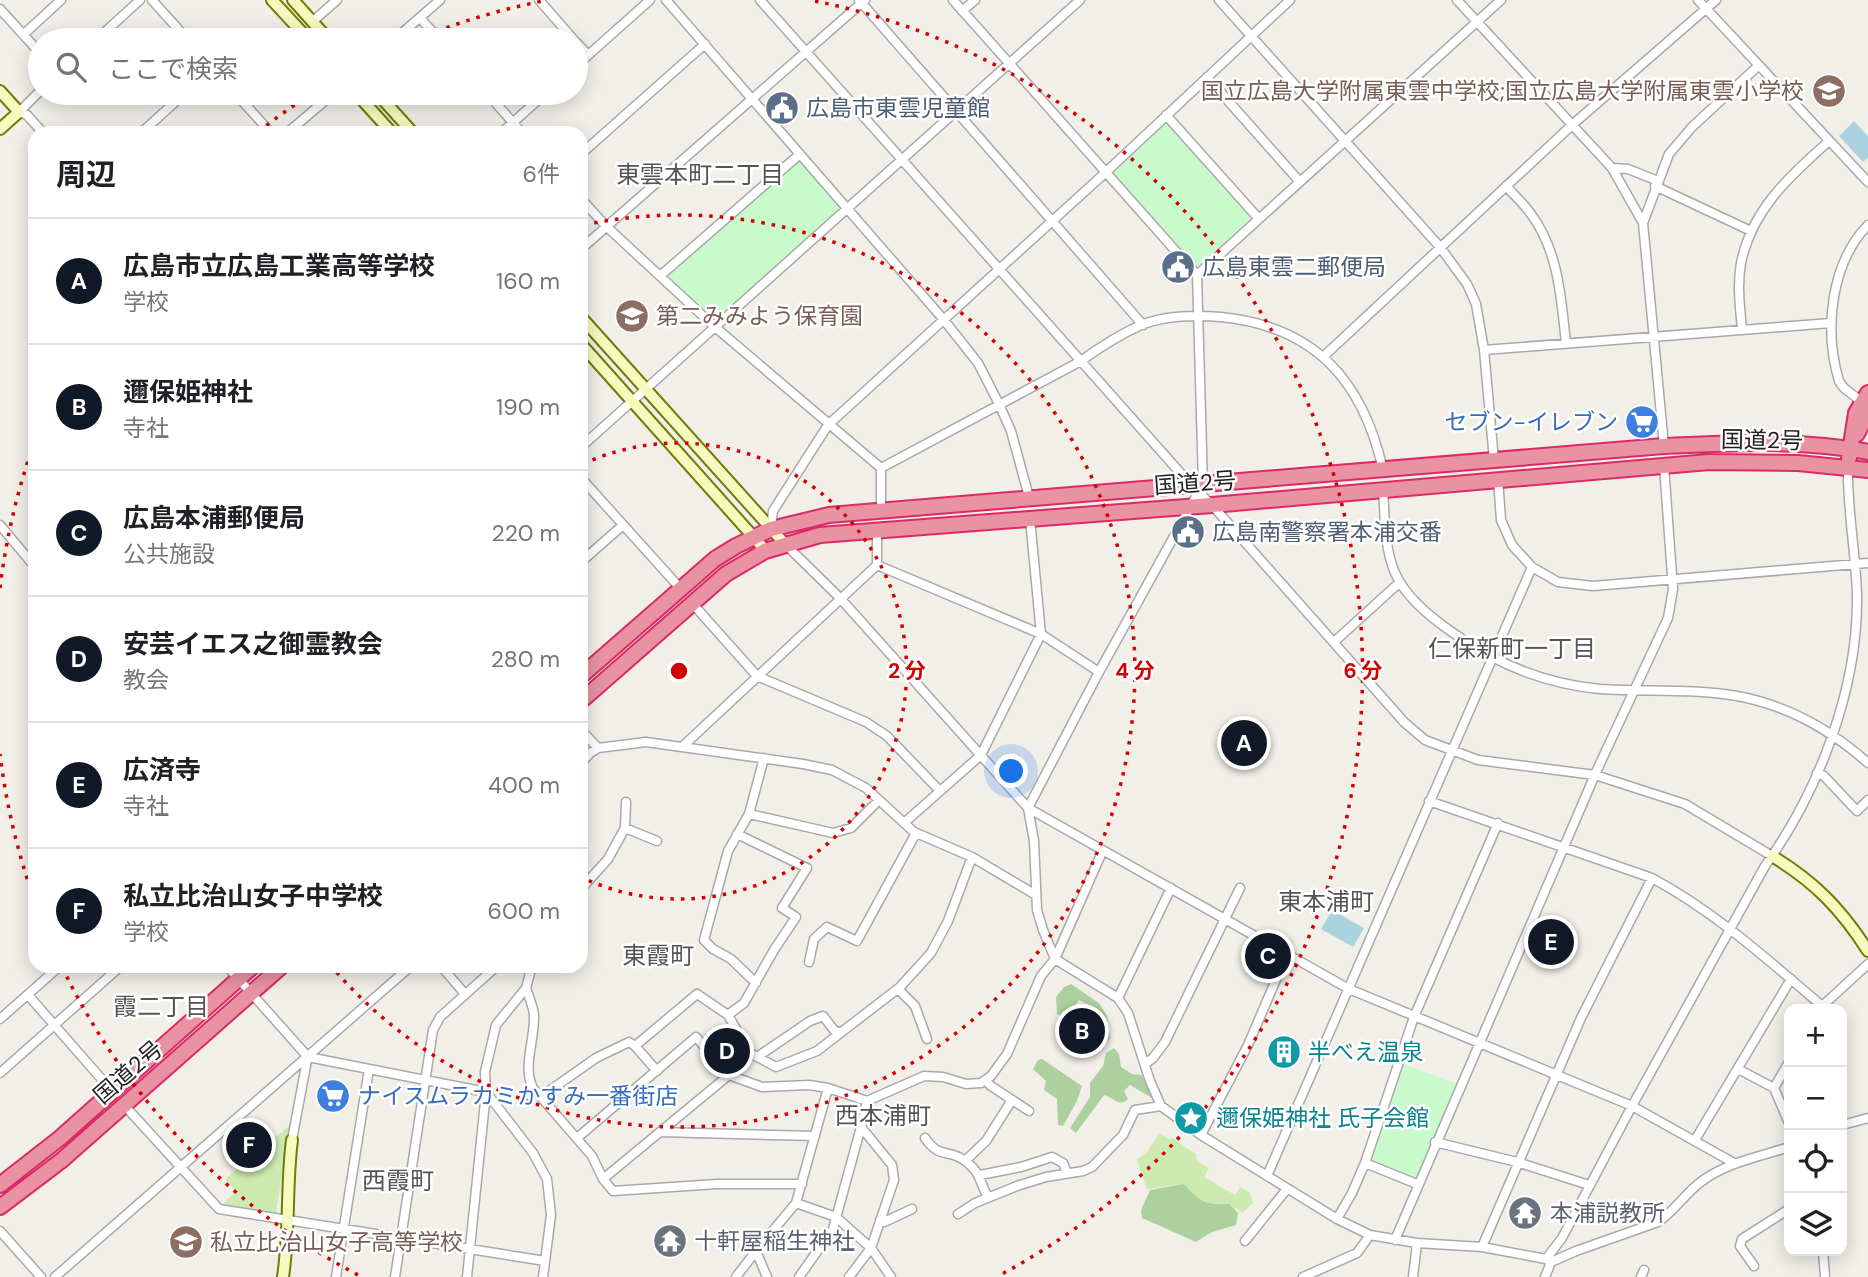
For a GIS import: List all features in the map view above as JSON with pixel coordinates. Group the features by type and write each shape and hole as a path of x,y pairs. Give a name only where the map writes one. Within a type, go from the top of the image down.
{"highway":[{"path":"1848,467 1853,424 1866,402"},
{"name":"国道2号","path":"588,670 715,559 771,529 817,517 1029,497 1197,487 1664,446 1757,442 1850,448 1868,452"},
{"name":"国道2号","path":"588,695 726,574 766,551 831,533 1212,505 1664,466 1754,461 1868,470"},
{"name":"国道2号","path":"0,1185 60,1138 245,973"},
{"name":"国道2号","path":"0,1207 29,1187 274,973"}],"street":[{"path":"110,28 141,0"},
{"path":"152,0 176,28"},
{"path":"272,0 298,28"},
{"path":"293,0 318,28"},
{"path":"312,22 337,0"},
{"path":"408,28 440,0"},
{"path":"539,0 564,28"},
{"path":"588,55 650,0"},
{"path":"666,0 847,207 978,363 1011,431 1029,497"},
{"path":"760,0 1404,722 1425,740 1478,760 1595,775 1685,804 1797,872 1835,905 1868,951"},
{"path":"953,0 1197,275 1197,487 1190,506 1028,808 1034,841 1036,895 1043,930 1055,959 1118,998 1128,1013 1160,1106 1287,1189 1370,1235 1395,1240 1482,1247 1549,1269"},
{"path":"962,11 975,0"},
{"path":"588,440 1080,0"},
{"path":"1219,0 1440,247 1461,275 1476,304 1484,350 1494,460"},
{"path":"771,529 773,510 828,425 1290,0"},
{"path":"1457,0 1612,168 1643,223 1664,446"},
{"path":"1197,275 1501,0"},
{"path":"1698,0 1868,182"},
{"path":"1324,356 1572,125 1716,0"},
{"path":"30,28 59,1"},
{"path":"588,243 861,1 1143,324"},
{"path":"0,9 28,39"},
{"path":"420,18 429,28"},
{"path":"24,34 28,30"},
{"path":"588,148 705,44"},
{"path":"1643,223 1669,154 1692,127 1758,66"},
{"path":"1207,77 1300,182"},
{"path":"0,91 19,112 27,115 37,126"},
{"path":"0,129 28,103"},
{"path":"149,126 172,105"},
{"path":"246,105 265,126"},
{"path":"295,126 320,105"},
{"path":"367,105 386,126"},
{"path":"388,105 407,126"},
{"path":"498,105 516,126"},
{"path":"509,126 532,105"},
{"path":"1166,115 1259,219"},
{"path":"1742,330 1741,264 1751,231 1764,207 1785,180 1829,141"},
{"path":"660,276 800,154"},
{"path":"1612,168 1628,169 1751,231"},
{"path":"1506,186 1532,215 1546,240 1557,270 1566,344"},
{"path":"588,207 715,327 881,468"},
{"path":"1866,402 1844,388 1839,380 1831,323 1842,269 1850,249 1868,225"},
{"path":"881,468 1081,361 1108,342 1143,324 1167,318 1199,315 1244,319 1288,332 1324,356 1354,392 1368,421 1383,470"},
{"path":"1484,350 1831,323"},
{"path":"588,325 771,529 840,598 1028,808 1349,989 1632,1106 1734,1163"},
{"path":"588,352 766,551"},
{"path":"1850,448 1868,432"},
{"path":"1395,1240 1595,775 1668,618 1673,596 1673,579 1664,466"},
{"path":"1549,1269 1589,1185 1772,856 1817,773 1833,735 1850,671 1857,598 1848,467"},
{"path":"881,468 881,511"},
{"path":"1498,479 1501,520 1512,545 1532,567 1558,582 1592,586 1868,562"},
{"path":"588,486 680,588"},
{"path":"1383,489 1388,550 1400,582 1413,600 1439,623 1492,658 1519,671 1563,684 1601,689 1696,690 1740,696 1781,708 1833,735 1868,763"},
{"path":"904,823 981,755 1041,634 1030,519"},
{"path":"0,525 28,559"},
{"path":"588,556 623,525"},
{"path":"682,747 877,565 877,530"},
{"path":"877,565 1041,634 1099,672"},
{"path":"1267,1176 1532,567"},
{"path":"1334,642 1400,582"},
{"path":"691,602 757,676 866,722 887,736 940,791"},
{"path":"588,737 598,748"},
{"path":"588,755 598,748 646,742 832,770 866,788 916,833 972,857 1036,895"},
{"path":"756,983 732,959 713,949 704,940 728,851 749,814 764,758"},
{"path":"1817,773 1824,776 1857,811 1868,800"},
{"path":"749,814 833,833 851,828 879,800"},
{"path":"1429,801 1652,878 1686,896 1731,928 1817,1004"},
{"path":"588,881 608,859 625,828 626,802"},
{"path":"1337,1219 1365,1163 1414,1017 1499,823"},
{"path":"625,828 657,841"},
{"path":"809,962 814,939 827,927 857,941 916,833"},
{"path":"728,1015 744,1003 796,917 782,908 807,868 737,834"},
{"path":"578,1138 696,1037 729,1075 762,1087 809,1085 828,1088 867,1101 924,1076 943,1077 966,1084 981,1083 991,1076 1007,1054 1041,976 1055,959 1103,850"},
{"path":"635,1046 697,994 728,1015 750,1053 776,1067 817,1051 898,989 931,953 947,922 972,857"},
{"path":"1482,1247 1581,1018 1652,878"},
{"path":"1144,1064 1153,1058 1166,1042 1240,887"},
{"path":"1118,998 1171,888"},
{"path":"1201,1135 1248,1045 1287,954"},
{"path":"1823,1004 1868,964"},
{"path":"0,1019 52,973"},
{"path":"0,1073 113,973"},
{"path":"233,973 308,1057 486,1092 533,1153 547,1179 551,1215 543,1277"},
{"path":"55,1277 403,973"},
{"path":"447,973 465,994"},
{"path":"395,1277 433,1030 439,1017 489,973"},
{"path":"467,1277 486,1092 485,1072 496,1025 526,988 531,973"},
{"path":"1695,1140 1791,979"},
{"path":"526,988 534,1012 533,1042 527,1076 533,1088 592,1156 603,1180 613,1191 717,1184 802,1184"},
{"path":"898,989 915,1006 927,1039"},
{"path":"28,995 112,1091"},
{"path":"757,1057 810,1021 823,1016 834,1030 840,1033"},
{"path":"542,1096 596,1058 629,1042 657,1071"},
{"path":"283,1277 289,1220 292,1140 303,1070 308,1057"},
{"path":"1774,1088 1786,1067"},
{"path":"336,1277 369,1069"},
{"path":"1738,1069 1774,1088 1784,1111"},
{"path":"603,1180 729,1075"},
{"path":"985,1080 1029,1111"},
{"path":"736,1277 796,1203 828,1088"},
{"path":"965,1161 986,1141 1012,1100"},
{"path":"799,1277 833,1229 867,1101"},
{"path":"124,1105 219,1209 545,1261"},
{"path":"958,1214 988,1197 1046,1177 1092,1167 1123,1135 1135,1111 1160,1106"},
{"path":"1847,1124 1868,1118"},
{"path":"849,1277 872,1248 894,1180 892,1165 861,1127"},
{"path":"660,1132 815,1136"},
{"path":"925,1138 939,1152 961,1157 980,1175 988,1197"},
{"path":"1435,1142 1517,1162 1589,1185"},
{"path":"1549,1269 1576,1251 1658,1222 1701,1181 1734,1163 1784,1148"},
{"path":"980,1175 1021,1167 1052,1157 1063,1163 1067,1174"},
{"path":"1365,1163 1417,1184"},
{"path":"1245,1241 1287,1189"},
{"path":"796,1203 836,1217 872,1248 891,1277"},
{"path":"880,1220 884,1222 912,1209"},
{"path":"1754,1266 1740,1246 1742,1239 1784,1212"},
{"path":"0,1231 41,1277"},
{"path":"1303,1277 1357,1253 1370,1235"},
{"path":"1413,1277 1417,1242"},
{"path":"756,1251 767,1277"},
{"path":"1823,1256 1825,1277"}],"green space":[{"path":"1163,123 1168,123 1249,213 1249,220 1198,266 1194,266 1112,171"},
{"path":"802,160 841,205 841,209 719,316 713,317 668,279 668,274"},
{"path":"1071,984 1099,1003 1107,1016 1110,1038 1099,1048 1094,1047 1103,1023 1096,1008 1079,1000 1067,1018 1057,1014 1056,997 1064,987"},
{"path":"1114,1048 1119,1054 1121,1067 1132,1074 1142,1075 1152,1098 1130,1085 1124,1091 1128,1099 1125,1101 1119,1102 1104,1095 1076,1133 1070,1128 1090,1097 1090,1083 1103,1066 1106,1053"},
{"path":"1042,1059 1082,1086 1063,1126 1058,1125 1057,1099 1044,1090 1046,1081 1033,1069 1038,1060"},
{"path":"1401,1063 1457,1084 1416,1177 1411,1179 1371,1162 1369,1158"},
{"path":"290,1125 276,1213 221,1206 236,1191 225,1179"},
{"path":"1160,1133 1196,1154 1197,1161 1209,1168 1204,1177 1235,1195 1240,1187 1250,1193 1253,1203 1242,1213 1230,1204 1204,1201 1184,1184 1147,1189 1137,1160 1147,1152"},
{"path":"1184,1184 1204,1201 1230,1204 1238,1213 1236,1225 1212,1232 1196,1242 1142,1218 1141,1210 1150,1190"}],"water":[{"path":"1854,121 1868,136 1868,158 1863,162 1839,136"},
{"path":"1332,910 1364,928 1353,947 1321,929"}],"place":[{"name":"国立広島大学附属東雲中学校;国立広島大学附属東雲小学校","path":"1829,91"},
{"name":"広島市東雲児童館","path":"782,108"},
{"name":"広島東雲二郵便局","path":"1178,267"},
{"name":"第二みみよう保育園","path":"632,316"},
{"name":"セブン-イレブン","path":"1642,422"},
{"name":"広島南警察署本浦交番","path":"1188,532"},
{"name":"広島市立広島工業高等学校","path":"1244,743"},
{"name":"広済寺","path":"1551,942"},
{"name":"広島本浦郵便局","path":"1268,956"},
{"name":"邇保姫神社","path":"1082,1031"},
{"name":"安芸イエス之御霊教会","path":"727,1051"},
{"name":"半べえ温泉","path":"1284,1052"},
{"name":"ナイスムラカミかすみ一番街店","path":"333,1096"},
{"name":"邇保姫神社 氏子会館","path":"1191,1118"},
{"name":"私立比治山女子中学校","path":"249,1145"},
{"name":"本浦説教所","path":"1525,1213"},
{"name":"十軒屋稲生神社","path":"670,1241"},
{"name":"私立比治山女子高等学校","path":"186,1242"}],"district":[{"name":"東雲本町二丁目","path":"700,174"},
{"name":"仁保新町一丁目","path":"1512,648"},
{"name":"東本浦町","path":"1326,901"},
{"name":"東霞町","path":"658,955"},
{"name":"霞二丁目","path":"161,1006"},
{"name":"西本浦町","path":"883,1115"},
{"name":"西霞町","path":"398,1180"}]}
